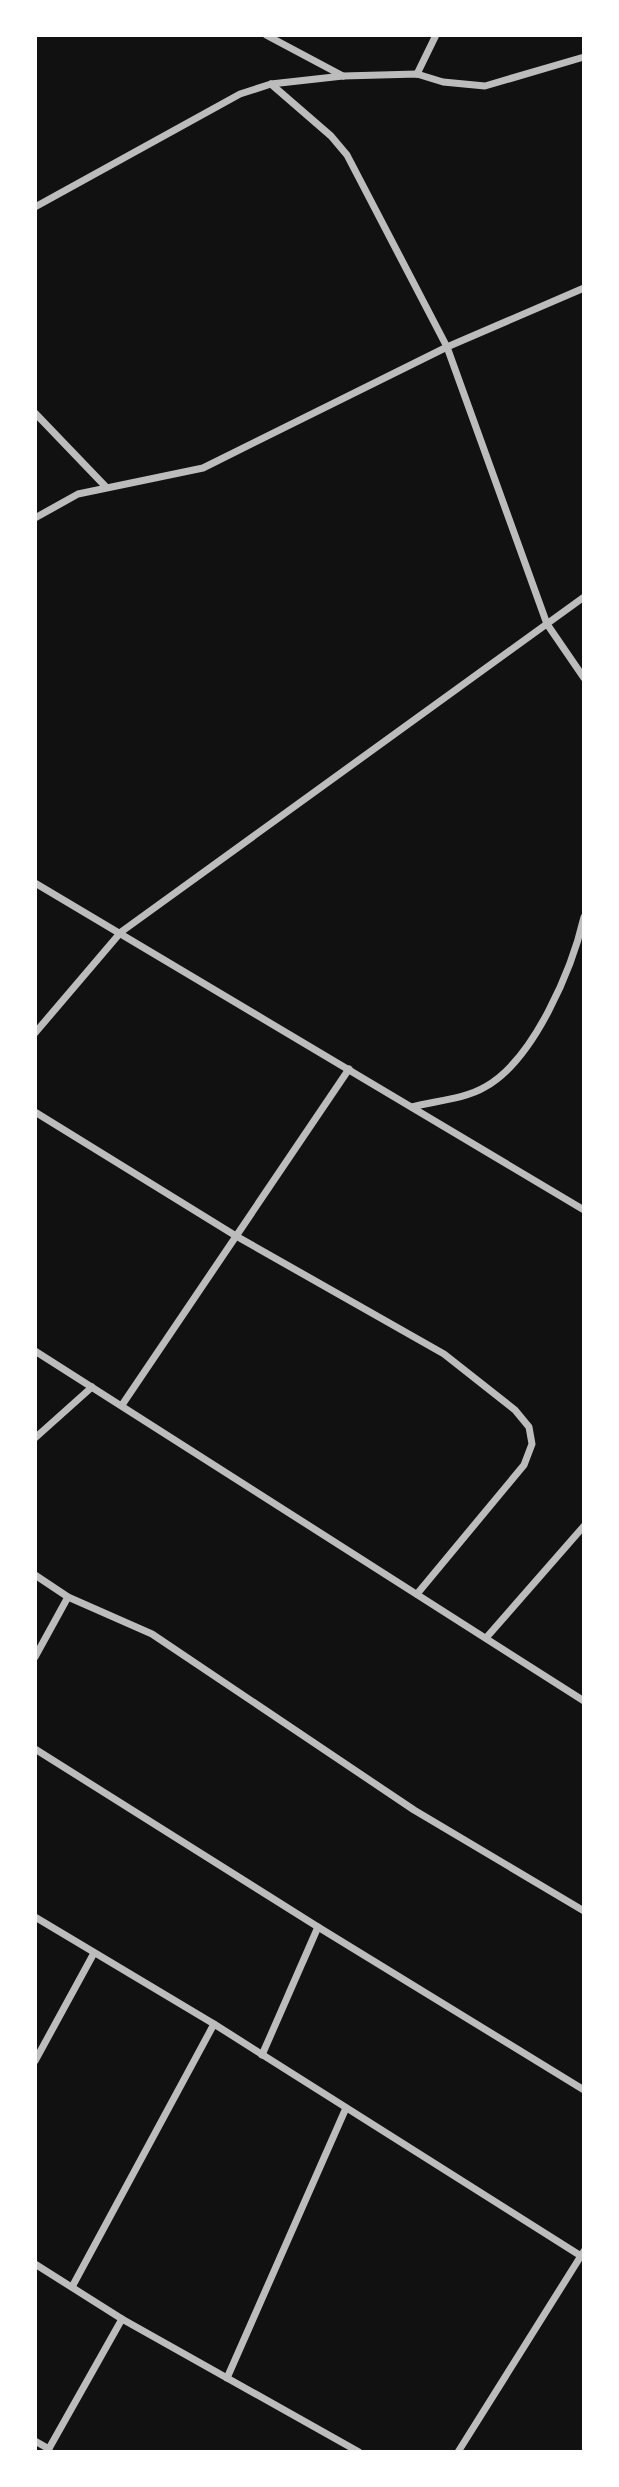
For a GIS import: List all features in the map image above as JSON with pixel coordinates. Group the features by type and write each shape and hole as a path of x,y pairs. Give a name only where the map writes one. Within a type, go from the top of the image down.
{"street":[{"path":"266,35 343,76"},
{"path":"417,74 436,35"},
{"path":"35,207 240,94 271,84 343,76 417,74 443,82 485,86 584,57"},
{"path":"271,84 331,136 347,155 447,347 547,624 584,678"},
{"path":"35,518 78,495 203,468 447,347 584,288"},
{"path":"35,413 106,487"},
{"path":"35,1033 121,932 584,597"},
{"path":"35,883 584,1210"},
{"path":"412,1107 482,1089 500,1078 541,1025 569,973 584,917"},
{"path":"122,1405 349,1069"},
{"path":"35,1112 236,1236 444,1354 515,1410 529,1427 532,1444 524,1465 417,1594"},
{"path":"35,1351 584,1701"},
{"path":"35,1438 92,1387"},
{"path":"486,1638 584,1526"},
{"path":"35,1575 68,1597 152,1634 414,1810 584,1911"},
{"path":"35,1657 68,1597"},
{"path":"35,1749 584,2090"},
{"path":"35,1917 214,2024 583,2254 458,2452"},
{"path":"262,2055 318,1927"},
{"path":"35,2061 94,1953"},
{"path":"72,2287 214,2024"},
{"path":"227,2378 346,2108"},
{"path":"35,2264 122,2319 356,2451"},
{"path":"35,2441 48,2450 122,2319"}]}
